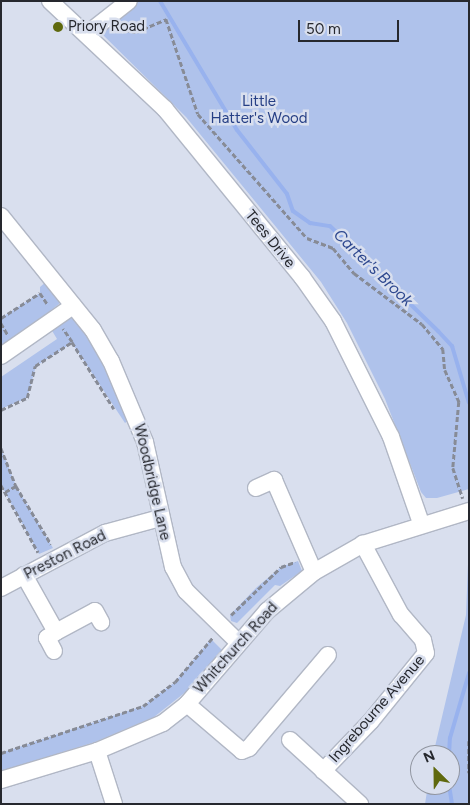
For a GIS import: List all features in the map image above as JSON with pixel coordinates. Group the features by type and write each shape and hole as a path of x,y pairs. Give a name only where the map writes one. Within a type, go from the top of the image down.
{"street":[{"name":"Tees Drive","path":"50,1 93,29 165,109 302,277 333,321 391,436 421,524"},
{"path":"93,29 129,1"},
{"name":"Woodbridge Lane","path":"1,216 73,306 111,361 139,421 160,518 173,567 186,591 240,644"},
{"path":"1,356 73,306"},
{"path":"256,488 274,480 311,565"},
{"name":"Whitchurch Road","path":"1,780 97,751 163,723 187,704 311,565 362,544 467,507"},
{"name":"Preston Road","path":"1,588 105,533 160,518"},
{"name":"Ingrebourne Avenue","path":"323,771 371,721 426,653 423,640 401,615 362,544"},
{"path":"24,575 56,632"},
{"path":"54,651 47,638 56,632 95,611 101,622"},
{"path":"187,704 242,751 249,748 328,655"},
{"name":"Ingrebourne Avenue","path":"290,740 360,804"},
{"path":"97,751 114,804"}],"path":[{"path":"93,29 136,32 166,18 198,114 307,238 333,248 354,273 422,324 443,349 445,370 459,402 453,468 467,507"},
{"path":"72,342 118,416"},
{"path":"1,448 16,486 52,560"},
{"path":"1,485 52,560"},
{"path":"5,492 16,486"},
{"path":"1,753 143,706 175,682 220,626 281,567 311,565"},
{"path":"469,741 469,773"}],"green space":[{"name":"Little Hatter's Wood","path":"138,1 469,1 469,489 437,498 426,498 421,492 385,399 347,323 321,282 186,117 101,33"},
{"path":"47,281 59,296 59,304 1,349 1,318 40,293 40,287"},
{"path":"71,315 81,321 133,417 125,423 72,343 36,366 27,398 1,409 1,377 57,339 51,329"},
{"path":"1,448 16,486 53,548 39,554 1,485"},
{"path":"469,538 469,804 425,804 426,795 460,795 460,745 435,745 466,615"},
{"path":"298,561 302,571 280,586 275,585 237,623 231,621 230,615 257,587 281,567"},
{"path":"211,639 223,651 197,683 154,717 95,742 1,771 1,753 143,706 175,682"}],"waterway":[{"name":"Carter's Brook","path":"160,1 237,130 287,194 293,211 310,223 330,226 452,346 469,403"},
{"name":"Carter's Brook","path":"450,745 469,673"},
{"name":"Carter's Brook","path":"451,795 452,804"}],"place":[{"name":"Priory Road","path":"58,27"}]}
